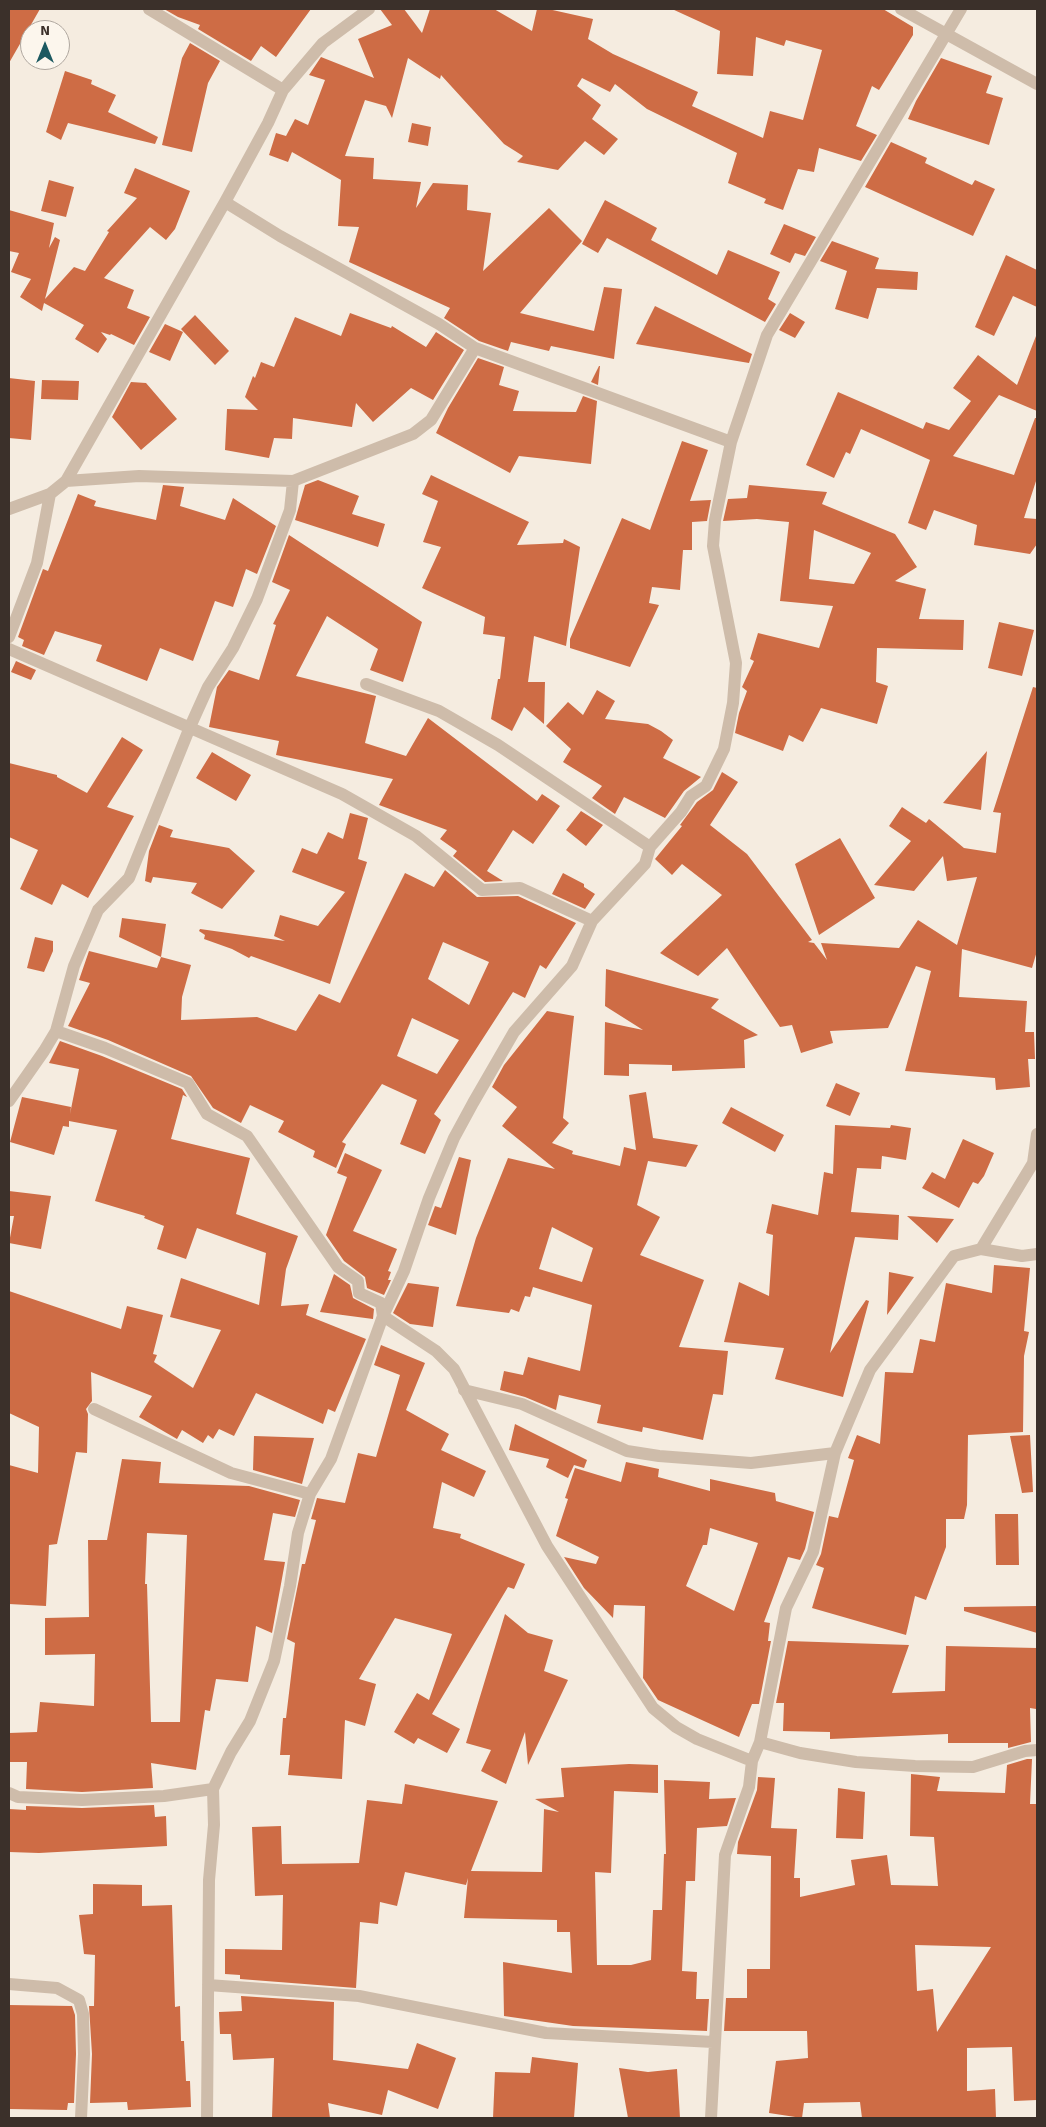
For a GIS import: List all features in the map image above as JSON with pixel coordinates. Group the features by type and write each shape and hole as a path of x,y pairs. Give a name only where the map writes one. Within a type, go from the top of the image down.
{"street":[{"path":"148,9 283,90"},
{"path":"11,507 50,494 66,481 225,202 268,123 283,90 323,43 369,9"},
{"path":"901,9 1037,84"},
{"path":"207,2118 209,1880 214,1825 213,1789 231,1752 250,1721 274,1661 290,1586 298,1533 310,1494 330,1459 384,1316 404,1271 429,1198 454,1138 473,1102 514,1032 572,966 592,921 645,864 650,847 681,812 691,796 706,786 724,749 733,703 736,663 714,546 715,520 731,442 767,335 961,9"},
{"path":"225,202 280,236 431,319 475,348 731,442"},
{"path":"66,481 139,476 293,481 413,434 431,420 475,348"},
{"path":"9,1101 56,1031 74,966 98,910 129,878 208,687 233,648 257,600 290,510 293,481"},
{"path":"9,637 37,563 50,494"},
{"path":"9,649 342,794 416,836 482,890 520,888 592,921"},
{"path":"366,684 439,711 498,745 650,847"},
{"path":"56,1031 105,1048 188,1083 207,1114 247,1136 338,1267 358,1281 359,1293 382,1303 384,1316 436,1351 454,1369 547,1546 653,1708 676,1727 697,1739 752,1761"},
{"path":"981,1249 1033,1163 1037,1134"},
{"path":"711,2118 725,1856 748,1787 752,1761 760,1742 786,1608 813,1552 834,1452 875,1362 954,1256 981,1249 1022,1256 1037,1254"},
{"path":"464,1390 522,1404 627,1451 659,1456 751,1463 834,1452"},
{"path":"94,1409 231,1473 310,1494"},
{"path":"760,1742 800,1753 856,1762 954,1767 973,1767 1025,1751 1037,1750"},
{"path":"9,1793 18,1797 82,1800 164,1796 213,1789"},
{"path":"9,1984 57,1988 78,2000 82,2014 84,2054 81,2118"},
{"path":"208,1985 359,1996 546,2033 714,2042"}],"building":[{"path":"9,9 40,9 34,20 20,20 20,44 9,63"},
{"path":"164,9 311,9 276,57 261,46 251,61 198,29 200,25 178,17"},
{"path":"380,9 404,9 422,33 430,9 494,9 532,31 537,9 548,9 593,19 588,39 613,54 698,92 692,106 763,138 770,111 803,120 822,50 786,40 784,46 756,37 753,76 717,74 720,31 672,9 883,9 913,27 913,35 879,90 872,86 856,126 877,135 861,161 819,148 814,172 798,169 783,210 764,203 766,199 728,183 737,153 647,109 615,84 610,92 582,78 577,86 601,105 592,119 618,139 604,155 585,141 558,170 517,162 523,156 504,144 441,75 440,79 408,58 392,118 386,106 365,100 345,156 374,158 373,179 421,182 416,208 433,183 468,185 467,210 491,213 483,271 549,208 582,241 520,313 594,331 604,287 622,289 614,359 551,346 549,351 511,342 508,351 479,341 444,318 450,308 349,262 359,227 338,226 341,180 292,152 288,162 269,155 276,133 286,136 295,119 308,125 325,80 309,75 321,57 374,78 358,39 392,25"},
{"path":"190,43 220,61 208,83 192,152 162,145 182,58"},
{"path":"941,58 992,76 986,93 1003,98 989,145 908,119 916,101"},
{"path":"65,71 92,80 91,84 116,95 108,112 158,137 155,144 68,123 61,140 46,132"},
{"path":"412,123 431,127 428,146 408,142"},
{"path":"891,142 927,158 925,163 972,185 975,180 995,189 973,236 865,187"},
{"path":"135,168 190,191 175,229 166,240 150,227 104,278 134,290 127,308 150,317 134,345 111,334 101,332 107,339 98,353 75,339 84,325 44,303 42,311 20,297 31,279 11,272 19,253 9,251 9,210 54,223 49,248 55,237 60,240 45,299 74,267 85,271 109,232 107,231 137,198 124,193"},
{"path":"49,180 74,187 66,217 41,211"},
{"path":"605,200 657,228 651,240 717,275 728,250 780,272 768,299 776,304 765,322 607,238 598,253 582,244"},
{"path":"784,224 816,237 805,256 795,253 790,263 770,254"},
{"path":"832,241 879,258 875,269 918,272 917,290 877,288 868,319 835,309 847,271 820,261"},
{"path":"1006,255 1037,270 1037,307 1013,296 994,336 975,327"},
{"path":"655,306 752,354 749,363 636,344"},
{"path":"350,313 391,328 392,326 426,347 436,332 464,350 433,400 411,388 373,422 356,403 352,427 293,418 292,439 274,438 269,458 225,450 227,409 258,410 245,397 253,376 255,378 261,362 274,367 295,317 341,336"},
{"path":"790,313 805,322 795,338 779,330"},
{"path":"195,315 229,351 215,365 181,329"},
{"path":"165,324 183,332 170,361 149,352"},
{"path":"1036,336 1037,411 999,395 953,456 1014,475 1035,418 1037,418 1037,478 1024,518 1037,519 1037,544 1030,554 974,545 977,525 934,510 926,530 908,523 930,460 861,429 850,454 846,452 834,478 806,465 838,392 923,429 926,422 949,430 971,401 953,388 978,355 1017,385"},
{"path":"478,358 504,367 499,385 519,391 513,411 576,412 583,396 597,401 591,464 519,456 510,473 436,433 448,408"},
{"path":"600,366 598,385 591,382"},
{"path":"9,378 35,381 31,440 9,438"},
{"path":"42,380 79,381 78,400 41,399"},
{"path":"131,382 146,383 177,419 141,450 112,417"},
{"path":"682,441 708,450 690,501 711,500 707,521 692,522 692,550 683,550 680,590 652,587 649,603 659,605 630,667 570,648 570,639 622,518 650,530"},
{"path":"431,475 529,522 517,545 563,543 564,539 580,547 566,646 534,636 528,682 545,682 544,724 524,707 512,731 491,719 498,679 500,679 505,637 483,634 485,617 422,588 441,547 423,542 438,501 422,494"},
{"path":"318,480 359,496 352,514 385,524 378,547 295,520 305,485"},
{"path":"163,485 184,487 180,506 225,520 233,498 276,526 257,574 246,569 233,607 215,601 193,661 160,648 147,681 96,661 102,645 55,631 44,655 22,646 24,640 18,637 43,569 48,571 78,494 96,501 94,506 156,520"},
{"path":"749,485 827,492 822,504 895,534 917,567 895,581 926,589 919,619 964,620 963,650 877,648 876,682 888,686 877,724 821,708 803,742 789,735 783,751 735,733 739,713 747,691 742,687 754,661 750,659 758,633 819,648 833,606 780,601 789,522 757,519 723,521 728,499 747,498","holes":["814,530 871,553 854,584 809,579"]},
{"path":"289,535 422,622 403,682 370,670 378,649 327,616 296,676 376,696 365,743 406,756 428,718 537,801 542,794 560,806 533,844 513,830 487,871 503,881 485,882 453,856 457,851 440,839 447,830 379,805 393,779 276,755 279,741 209,727 217,687 229,670 259,680 276,625 273,624 290,590 272,582"},
{"path":"999,622 1034,630 1022,676 988,668"},
{"path":"16,661 36,670 31,680 11,672"},
{"path":"1033,687 1037,688 1037,951 1032,968 962,949 959,997 1027,1001 1025,1032 1034,1032 1035,1059 1028,1059 1030,1087 996,1090 995,1078 905,1071 931,971 916,966 888,1028 830,1031 833,1043 801,1053 792,1025 780,1027 727,948 698,976 660,953 722,895 682,864 672,875 655,859 682,826 680,825 697,802 713,790 722,772 738,782 710,825 747,854 812,940 808,942 814,943 827,960 821,943 899,948 918,920 957,945 977,877 947,881 943,856 914,891 874,885 911,841 889,826 902,807 926,823 929,819 964,848 996,853 1001,813 993,812"},
{"path":"597,690 615,701 605,719 648,724 661,731 673,740 663,758 701,777 684,791 665,818 624,797 615,814 592,798 602,786 563,762 571,749 546,726 568,702 583,715"},
{"path":"122,737 143,750 107,807 134,816 88,898 62,884 52,905 20,889 38,850 9,837 9,763 57,775 57,777 87,793"},
{"path":"987,751 981,810 943,803"},
{"path":"212,752 251,775 236,801 196,778"},
{"path":"581,811 603,825 586,846 566,830"},
{"path":"350,813 368,818 358,859 367,862 330,984 251,956 249,958 232,949 204,939 205,935 199,931 200,929 285,941 274,936 280,915 318,926 345,892 292,872 302,848 317,854 328,832 343,839"},
{"path":"159,825 173,830 170,837 229,848 255,871 222,909 191,893 197,883 153,877 151,883 145,881 149,851"},
{"path":"840,838 875,898 819,935 795,864"},
{"path":"445,870 477,897 518,896 576,923 546,969 540,965 525,998 513,992 434,1114 441,1120 425,1154 400,1144 417,1100 382,1084 342,1142 346,1144 336,1168 313,1157 315,1151 278,1132 284,1121 250,1105 241,1123 213,1108 191,1076 108,1040 68,1026 90,983 79,980 89,951 157,968 161,957 191,965 182,997 181,1020 257,1017 296,1031 319,994 340,1003 405,873 434,887","holes":["443,942 489,962 469,1005 428,979","412,1018 459,1040 437,1074 397,1056"]},
{"path":"563,873 584,884 584,887 595,894 585,909 552,894"},
{"path":"122,918 166,924 161,957 119,937"},
{"path":"35,937 53,941 53,951 44,972 27,968"},
{"path":"606,969 719,999 711,1008 758,1035 744,1040 745,1068 672,1071 672,1065 629,1064 629,1076 604,1075 605,1022 643,1030 605,1006"},
{"path":"547,1011 574,1016 563,1118 569,1123 552,1143 573,1151 572,1154 620,1166 624,1147 636,1150 629,1095 646,1092 653,1138 698,1145 686,1167 648,1161 637,1205 660,1217 640,1255 704,1280 679,1347 728,1351 723,1395 713,1394 703,1440 643,1427 642,1432 597,1423 601,1405 559,1395 556,1410 525,1397 500,1390 504,1371 523,1375 528,1357 580,1371 592,1305 533,1287 530,1297 525,1296 519,1312 511,1309 509,1313 456,1306 476,1238 508,1158 555,1169 502,1126 517,1107 492,1087 504,1065","holes":["552,1227 593,1248 582,1282 539,1269"]},
{"path":"60,1041 182,1089 187,1097 183,1095 171,1139 250,1158 236,1214 298,1236 286,1269 281,1306 309,1304 306,1315 366,1339 335,1412 328,1409 323,1424 256,1393 234,1436 219,1429 213,1439 208,1435 203,1443 182,1430 177,1439 139,1417 152,1396 91,1372 92,1401 86,1409 88,1414 87,1453 76,1452 57,1544 49,1545 46,1606 9,1604 9,1465 38,1473 39,1427 9,1413 9,1291 121,1329 127,1306 163,1315 153,1354 157,1355 154,1362 193,1388 221,1330 170,1317 181,1278 259,1305 266,1253 197,1228 186,1259 157,1249 164,1226 144,1218 145,1216 95,1201 117,1130 69,1121 69,1127 63,1126 54,1155 10,1142 22,1097 71,1107 70,1114 79,1069 49,1063"},
{"path":"836,1083 860,1093 850,1116 826,1106"},
{"path":"731,1107 784,1135 775,1152 722,1123"},
{"path":"835,1125 890,1128 891,1125 911,1128 906,1160 882,1156 881,1169 857,1168 851,1212 899,1215 898,1240 855,1237 830,1353 866,1300 869,1301 843,1397 775,1379 784,1348 724,1342 739,1282 769,1296 773,1235 766,1233 772,1204 818,1215 824,1172 833,1174"},
{"path":"963,1139 994,1153 984,1176 978,1184 973,1182 959,1208 922,1188 932,1172 945,1179"},
{"path":"345,1153 382,1170 353,1231 397,1249 388,1271 391,1272 388,1280 391,1280 384,1295 367,1288 365,1277 344,1261 326,1235 347,1177 337,1173"},
{"path":"459,1157 471,1160 456,1235 428,1225 435,1206 441,1208"},
{"path":"9,1191 51,1196 41,1249 9,1243 14,1216 9,1216"},
{"path":"907,1216 954,1219 937,1243"},
{"path":"994,1265 1030,1268 1024,1331 1029,1332 1024,1356 1023,1432 968,1435 967,1505 964,1519 946,1519 946,1547 926,1600 915,1596 906,1635 812,1608 824,1568 816,1565 821,1554 829,1516 838,1518 854,1460 848,1458 857,1435 880,1444 885,1372 913,1373 920,1339 935,1342 946,1283 992,1293"},
{"path":"889,1272 914,1277 887,1315"},
{"path":"334,1274 350,1285 353,1298 374,1309 373,1319 320,1312"},
{"path":"408,1283 439,1287 433,1327 410,1324 393,1313"},
{"path":"381,1345 425,1363 406,1410 449,1434 441,1450 486,1471 474,1497 442,1482 433,1528 461,1534 460,1538 525,1564 514,1589 508,1587 432,1714 460,1729 447,1753 418,1738 414,1744 394,1732 417,1693 429,1700 452,1634 395,1618 359,1679 376,1684 365,1726 345,1720 342,1779 288,1775 290,1755 280,1755 283,1718 286,1718 295,1643 287,1639 302,1564 305,1564 316,1520 311,1519 317,1498 345,1503 358,1453 376,1457 400,1375 374,1365"},
{"path":"515,1424 587,1460 584,1468 574,1465 568,1478 546,1467 549,1459 509,1450"},
{"path":"1030,1435 1033,1492 1022,1493 1010,1436"},
{"path":"254,1436 314,1438 302,1484 253,1470"},
{"path":"122,1459 161,1462 159,1483 249,1486 300,1500 295,1517 273,1513 264,1560 285,1562 272,1633 256,1626 248,1682 216,1679 210,1711 205,1710 196,1770 151,1763 153,1788 82,1792 26,1789 27,1762 9,1762 9,1733 37,1732 40,1702 94,1706 95,1654 45,1655 45,1618 89,1617 88,1540 107,1540","holes":["147,1533 187,1535 180,1722 151,1722 147,1584 145,1584"]},
{"path":"626,1462 659,1469 658,1477 710,1491 710,1479 775,1493 776,1501 814,1512 805,1549 800,1560 788,1557 764,1622 770,1623 768,1641 771,1641 759,1704 752,1704 739,1737 658,1700 643,1678 645,1606 614,1605 613,1618 584,1588 564,1557 596,1564 599,1557 556,1536 568,1499 565,1498 575,1468 621,1482","holes":["710,1528 758,1543 734,1611 686,1586 703,1545 707,1545"]},
{"path":"995,1514 1018,1514 1019,1565 996,1565"},
{"path":"1037,1606 1037,1633 964,1611 964,1607"},
{"path":"505,1614 528,1633 553,1640 544,1671 568,1680 528,1765 525,1732 506,1784 481,1771 491,1750 466,1743"},
{"path":"788,1641 909,1645 892,1693 945,1691 946,1646 1037,1648 1036,1709 1030,1708 1031,1742 1008,1748 1008,1743 948,1743 948,1734 830,1739 830,1732 783,1731 784,1703 776,1703"},
{"path":"1032,1759 1030,1804 1037,1804 1037,2100 1014,2101 1012,2047 967,2048 967,2091 995,2089 996,2118 862,2118 860,2102 804,2103 802,2118 769,2113 776,2061 808,2058 807,2031 724,2031 726,1998 747,1998 747,1969 770,1969 771,1856 737,1854 738,1842 757,1790 758,1777 775,1778 771,1828 797,1829 794,1878 800,1878 800,1897 855,1885 851,1860 887,1855 891,1885 938,1886 934,1837 910,1836 911,1774 940,1777 937,1791 1005,1793 1007,1765","holes":["915,1945 991,1947 937,2032 933,1989 917,1991"]},
{"path":"629,1764 658,1765 658,1793 614,1791 611,1873 595,1872 597,1965 631,1965 651,1960 653,1910 662,1910 664,1854 666,1854 664,1780 710,1782 709,1799 736,1798 727,1826 697,1828 695,1881 686,1881 682,1971 697,1972 696,1999 709,1999 707,2031 573,2026 504,2016 503,1962 572,1973 570,1932 557,1932 557,1920 464,1918 468,1878 466,1885 405,1872 397,1906 380,1902 378,1924 360,1922 356,1988 240,1979 240,1975 225,1974 225,1949 282,1950 283,1895 255,1896 252,1827 281,1826 282,1864 359,1863 367,1800 402,1804 405,1784 498,1801 471,1871 542,1872 544,1809 559,1812 535,1799 564,1797 561,1768"},
{"path":"838,1788 865,1792 863,1839 836,1838"},
{"path":"154,1805 155,1817 166,1816 167,1846 39,1853 9,1852 9,1809 26,1810 26,1806 82,1808"},
{"path":"93,1884 142,1885 142,1906 172,1905 175,2007 180,2006 181,2041 184,2041 186,2081 190,2081 191,2107 128,2110 127,2102 90,2103 92,2054 89,2006 94,2006 95,1955 84,1954 79,1915 93,1914"},
{"path":"241,1996 334,2002 333,2060 408,2069 417,2043 456,2058 438,2109 388,2090 382,2115 328,2103 330,2118 272,2118 274,2058 233,2060 231,2034 220,2034 219,2012 242,2011"},
{"path":"9,2005 72,2006 75,2015 76,2054 74,2103 68,2103 67,2110 9,2109"},
{"path":"532,2057 578,2063 574,2118 493,2118 495,2072 530,2073"},
{"path":"619,2068 648,2072 677,2069 680,2118 628,2118"}]}
